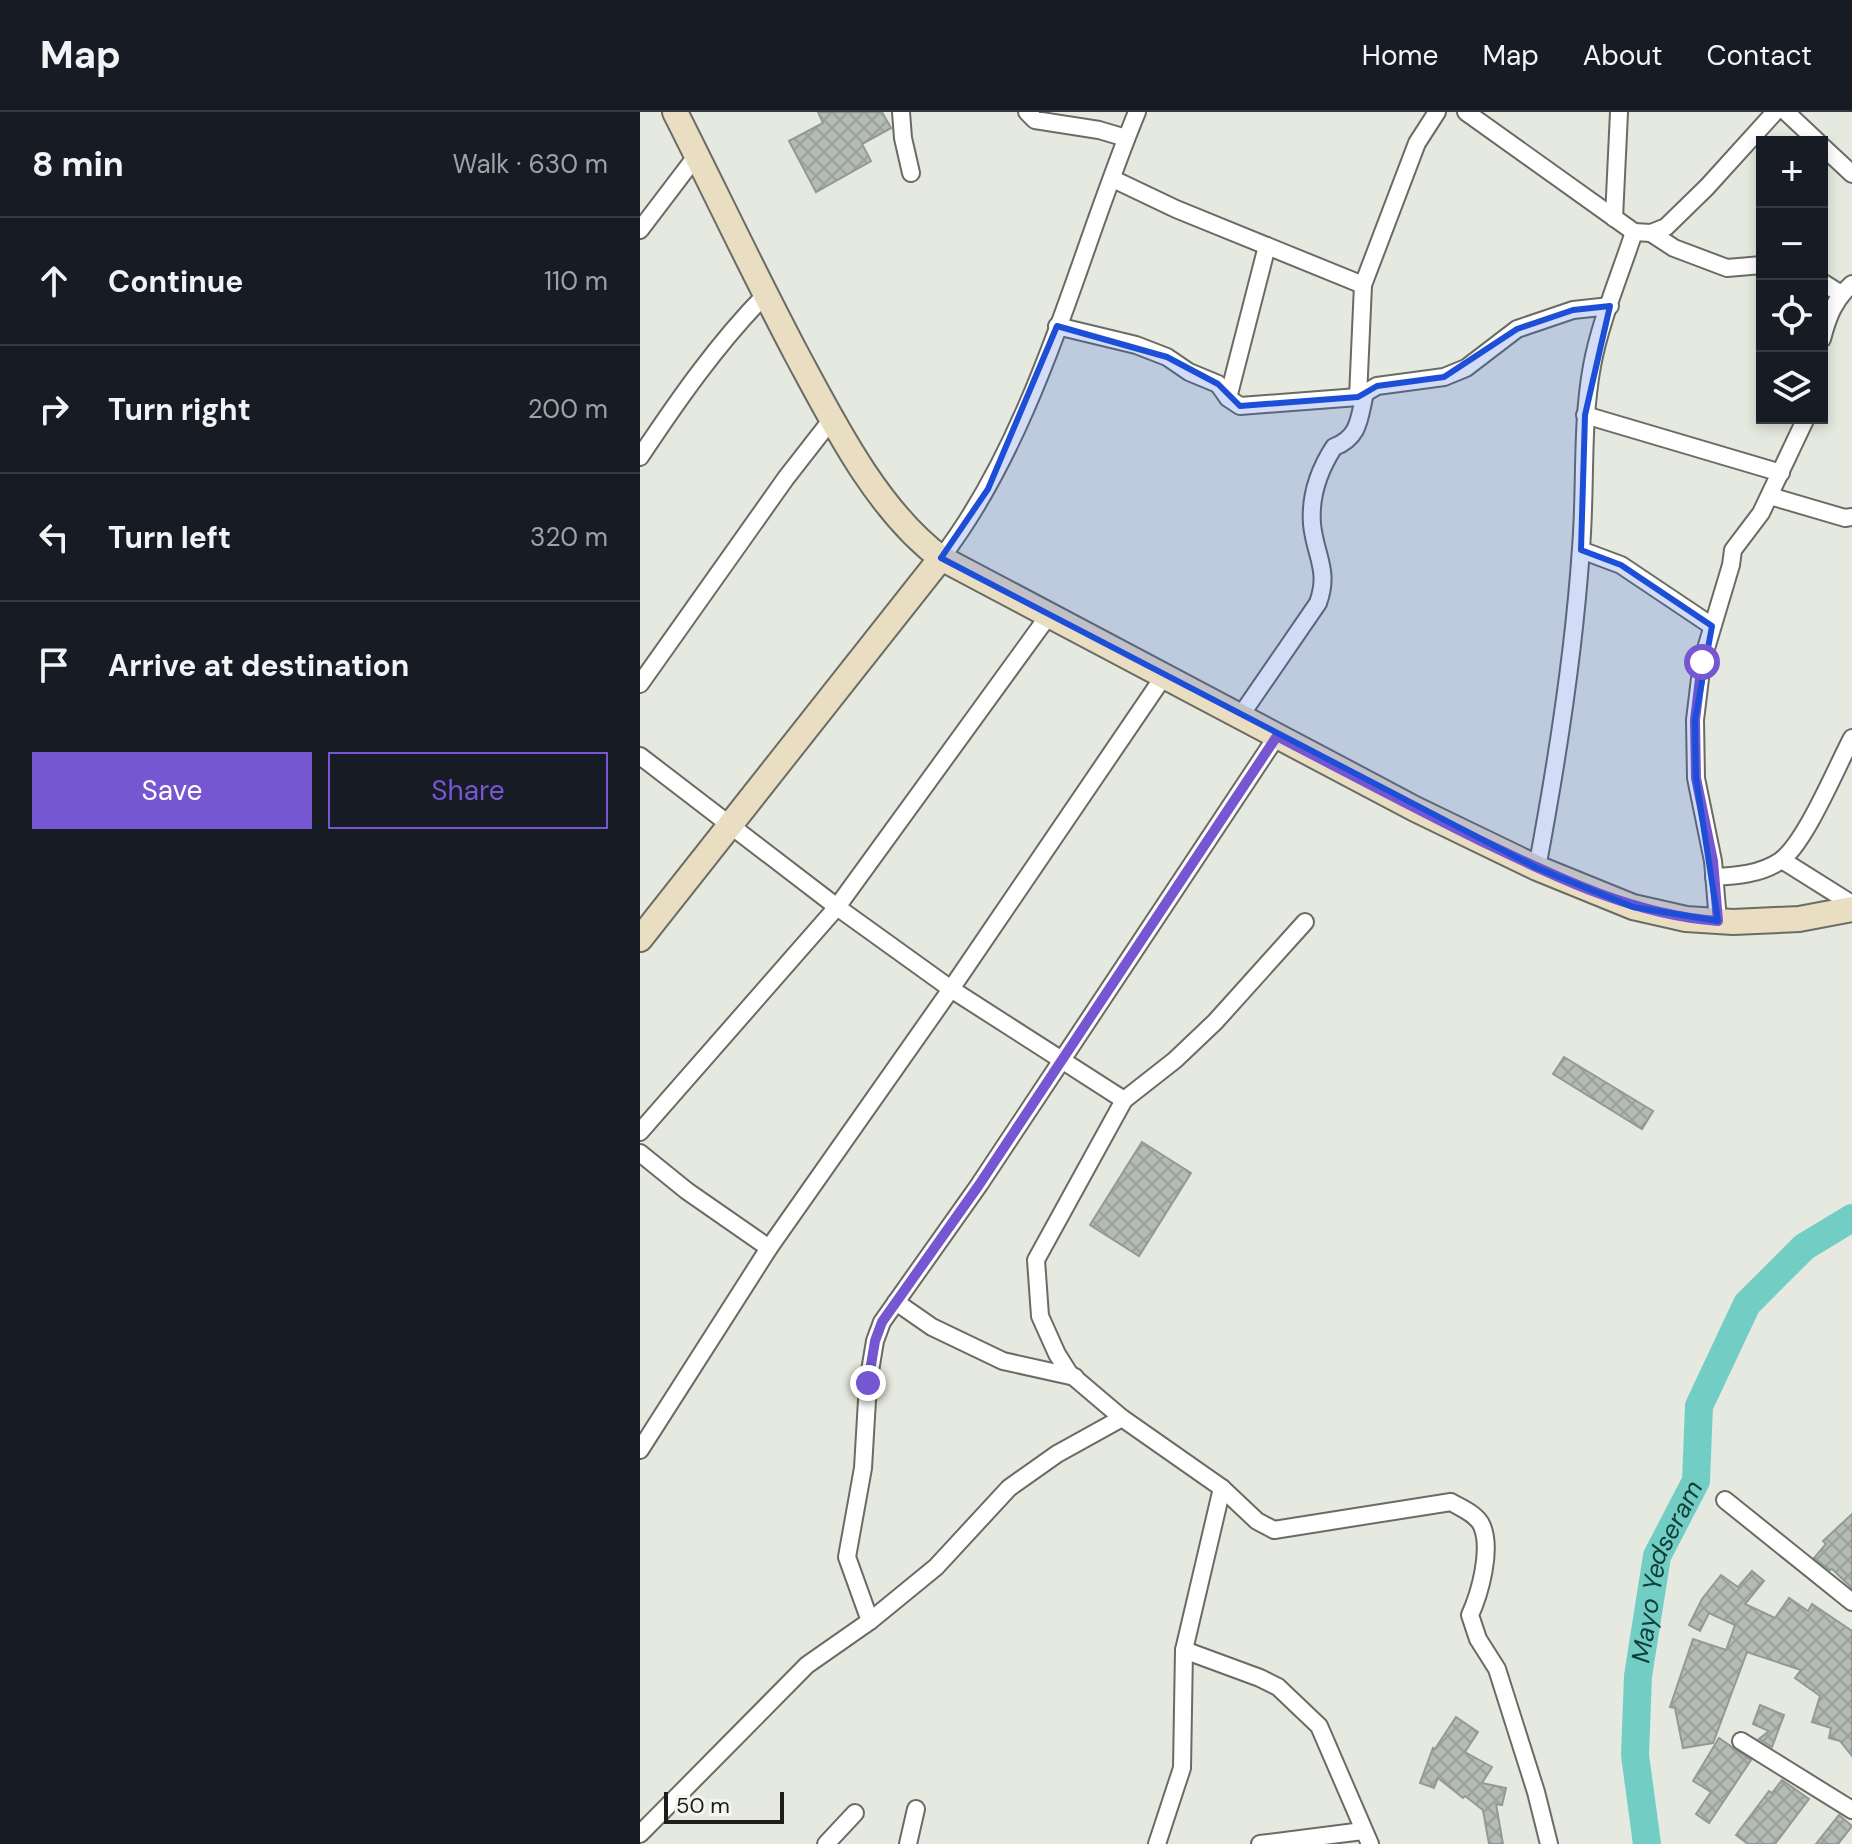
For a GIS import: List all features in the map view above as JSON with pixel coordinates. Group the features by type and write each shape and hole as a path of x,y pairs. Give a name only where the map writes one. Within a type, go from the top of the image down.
{"main road":[{"path":"675,112 765,295 832,419 867,475 915,535 941,558 1415,809 1537,868 1633,907 1686,919 1718,921 1799,919 1852,906"},
{"path":"640,939 941,558"}],"street":[{"path":"901,112 911,173"},
{"path":"1027,112 1035,120 1099,130 1126,138"},
{"path":"941,558 969,522 988,489 1030,398 1137,112"},
{"path":"1241,715 1318,603 1324,587 1312,522 1316,482 1334,447 1348,442 1355,432 1361,395 1363,285 1417,143 1437,112"},
{"path":"1466,112 1614,218 1642,233 1727,268 1756,266"},
{"path":"1614,218 1619,112"},
{"path":"1642,233 1666,227 1775,112"},
{"path":"1786,112 1812,136"},
{"path":"1828,152 1852,174"},
{"path":"640,230 697,155"},
{"path":"1113,179 1176,209 1363,285"},
{"path":"1537,868 1564,708 1581,550 1585,415 1592,363 1610,306 1642,233"},
{"path":"1228,398 1267,246"},
{"path":"1828,317 1846,289"},
{"path":"640,457 699,371 737,323 765,295"},
{"path":"1057,326 1136,345 1167,357 1189,372 1218,384 1228,398 1240,406 1361,395 1377,386 1444,377 1466,368 1517,329 1573,310 1610,306"},
{"path":"1585,415 1781,473"},
{"path":"640,684 786,478 832,419"},
{"path":"1718,921 1714,877 1696,778 1695,720 1702,662 1733,550 1770,496 1803,424"},
{"path":"1770,496 1845,518 1852,517"},
{"path":"1581,550 1621,565 1712,626"},
{"path":"640,1132 837,907 1049,615"},
{"path":"640,1450 769,1248 951,989 1164,676"},
{"path":"870,1621 847,1557 863,1468 868,1383 875,1341 882,1322 979,1185 1277,736"},
{"path":"1714,877 1737,876 1767,868 1782,860 1810,819 1852,738"},
{"path":"640,756 837,907 951,989 1124,1100"},
{"path":"1782,860 1852,906"},
{"path":"1305,922 1215,1022 1175,1060 1124,1100 1036,1260 1040,1316 1057,1354 1075,1377 1122,1418 1222,1488 1257,1521 1274,1530 1451,1502 1472,1514 1482,1525 1484,1546 1481,1589 1470,1615 1478,1639 1497,1669 1549,1844"},
{"path":"640,1153 687,1191 769,1248"},
{"path":"896,1302 932,1327 1003,1361 1075,1377"},
{"path":"640,1834 807,1665 870,1621 936,1567 1009,1488 1057,1454 1122,1418"},
{"path":"1157,1844 1182,1768 1184,1650 1222,1488"},
{"path":"1725,1500 1852,1602"},
{"path":"1184,1650 1278,1687 1319,1726 1367,1837 1260,1844"},
{"path":"1741,1741 1852,1810"},
{"path":"908,1844 916,1809"},
{"path":"826,1844 855,1813"}],"highlighted area":[{"path":"1610,306 1585,415 1581,550 1621,565 1712,626 1695,720 1696,778 1718,921 1633,907 1537,868 941,558 988,489 1057,326 1167,357 1218,384 1240,406 1358,397 1377,386 1444,377 1517,329 1573,310"}],"building":[{"path":"818,112 882,112 891,128 862,144 871,161 816,192 789,141 823,123"},
{"path":"1564,1057 1653,1111 1642,1129 1553,1074"},
{"path":"1142,1142 1191,1173 1139,1256 1090,1225"},
{"path":"1852,1514 1852,1588 1832,1569 1814,1558 1826,1544 1823,1541"},
{"path":"1752,1571 1764,1581 1745,1604 1775,1618 1789,1598 1808,1611 1812,1604 1852,1631 1852,1756 1840,1741 1829,1738 1831,1728 1812,1722 1820,1696 1795,1678 1801,1670 1747,1652 1713,1743 1683,1748 1675,1708 1670,1707 1693,1639 1726,1650 1735,1625 1709,1613 1700,1631 1689,1625 1702,1599 1721,1575 1738,1587"},
{"path":"1760,1705 1784,1715 1772,1747 1759,1739 1769,1731 1753,1724"},
{"path":"1456,1717 1478,1732 1465,1752 1492,1767 1482,1783 1506,1788 1502,1805 1496,1804 1503,1844 1489,1844 1483,1810 1465,1796 1463,1798 1438,1778 1434,1788 1420,1783 1433,1748"},
{"path":"1719,1738 1751,1760 1709,1823 1696,1814 1711,1792 1693,1781"},
{"path":"1782,1780 1809,1799 1775,1844 1748,1844 1736,1835 1769,1791 1772,1793"},
{"path":"1839,1815 1852,1826 1838,1844 1816,1844"}],"waterway":[{"name":"Mayo Yedseram","path":"1647,1844 1635,1755 1638,1676 1657,1556 1696,1481 1699,1406 1747,1304 1804,1247 1852,1218"}],"route":[{"path":"868,1383 875,1341 882,1322 979,1185 1277,736 1415,809 1537,868 1633,907 1686,919 1718,921 1713,861 1696,778 1695,720 1702,662"}]}
